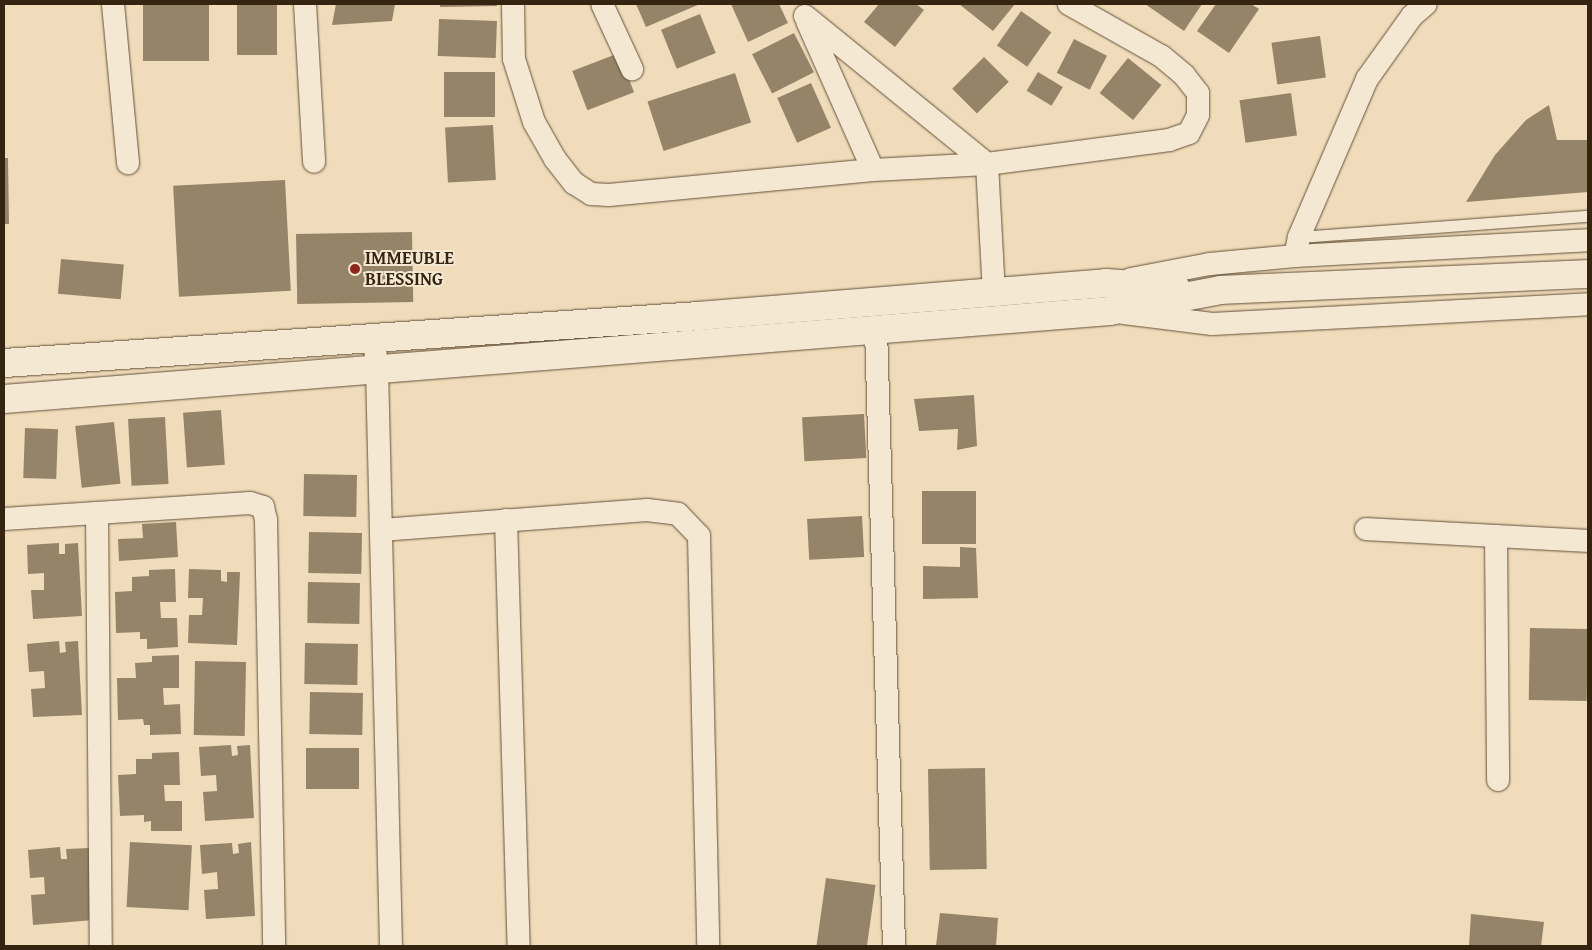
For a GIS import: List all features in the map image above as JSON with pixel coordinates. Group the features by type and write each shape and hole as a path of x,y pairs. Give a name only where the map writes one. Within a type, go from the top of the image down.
{"street":[{"path":"113,4 128,163"},
{"path":"305,4 314,162"},
{"path":"513,4 514,59 534,122 555,159 574,183 591,194 609,195 873,170 987,164 1169,140 1188,133 1198,115 1198,93 1184,75 1161,56 1069,4"},
{"path":"602,4 632,69"},
{"path":"1297,246 1367,79 1412,16 1426,4"},
{"path":"803,10 873,170"},
{"path":"803,10 987,164 994,293"},
{"path":"4,363 994,293 1106,283 1297,246 1588,240"},
{"path":"1106,283 1210,291 1588,274"},
{"path":"4,399 876,328 1110,311 1210,291"},
{"path":"1110,311 1212,324 1588,304"},
{"path":"876,328 894,946"},
{"path":"374,338 377,369 391,946"},
{"path":"4,518 250,503 263,507 266,520 274,946 265,946"},
{"path":"381,530 647,510 678,514 699,536 708,946"},
{"path":"97,513 101,946"},
{"path":"506,520 519,946"},
{"path":"1366,529 1588,540"},
{"path":"1496,536 1498,780"}],"lane":[{"path":"1297,246 1588,216"}],"building":[{"path":"143,4 209,4 209,61 143,61"},
{"path":"237,4 277,4 277,55 237,55"},
{"path":"336,4 395,4 392,21 332,25"},
{"path":"440,4 497,4 497,6 440,7"},
{"path":"636,4 700,4 646,27"},
{"path":"731,4 779,4 788,23 748,42"},
{"path":"879,4 916,4 924,10 895,47 864,22"},
{"path":"959,4 1015,4 993,31"},
{"path":"1145,4 1202,4 1184,31"},
{"path":"1216,4 1251,4 1259,9 1229,53 1197,31"},
{"path":"1021,11 1051,32 1027,67 997,45"},
{"path":"700,14 716,53 677,69 661,30"},
{"path":"439,19 497,21 496,58 438,56"},
{"path":"794,33 814,72 772,94 752,54"},
{"path":"1320,36 1326,78 1277,84 1271,43"},
{"path":"1074,39 1107,56 1090,90 1057,73"},
{"path":"619,53 634,92 587,110 572,71"},
{"path":"984,57 1009,82 977,114 952,89"},
{"path":"1128,58 1161,85 1133,120 1100,93"},
{"path":"444,72 495,72 495,117 444,117"},
{"path":"1038,72 1063,87 1052,106 1027,91"},
{"path":"735,73 751,122 664,151 648,101"},
{"path":"811,83 831,128 797,143 777,98"},
{"path":"1291,93 1297,136 1245,143 1240,100"},
{"path":"1549,105 1557,140 1588,140 1588,192 1466,202 1495,155 1526,120"},
{"path":"493,125 496,180 448,182 445,128"},
{"path":"4,158 8,158 9,224 4,224"},
{"path":"285,180 291,291 179,297 173,186"},
{"name":"IMMEUBLE BLESSING","path":"412,232 413,302 297,304 296,234"},
{"path":"61,259 124,264 121,299 58,294"},
{"path":"974,395 977,446 957,450 958,429 919,431 914,399"},
{"path":"221,410 225,465 187,468 183,413"},
{"path":"864,414 866,458 804,461 802,417"},
{"path":"165,417 169,484 132,486 128,419"},
{"path":"114,422 120,484 82,488 75,426"},
{"path":"25,428 58,429 56,479 23,478"},
{"path":"304,474 357,475 356,517 303,516"},
{"path":"922,491 976,491 976,544 922,544"},
{"path":"862,516 864,557 809,560 807,519"},
{"path":"176,522 178,557 119,561 118,539 143,538 142,524"},
{"path":"309,532 362,533 361,574 308,573"},
{"path":"59,543 59,554 65,554 65,544 78,543 82,616 33,619 31,590 44,590 44,573 28,574 27,545"},
{"path":"960,547 976,548 978,598 923,599 923,566 960,567"},
{"path":"175,569 176,602 160,602 161,618 177,618 178,647 147,649 147,639 140,639 140,632 116,633 115,592 132,591 132,577 149,576 149,570"},
{"path":"189,569 221,570 221,581 227,582 227,572 240,572 237,645 188,643 189,615 202,615 203,598 188,598"},
{"path":"308,582 360,583 359,624 307,623"},
{"path":"1530,628 1588,629 1587,701 1529,700"},
{"path":"59,641 60,653 66,652 65,642 78,641 82,715 33,717 31,689 45,688 44,671 29,672 27,644"},
{"path":"305,643 358,644 357,685 304,684"},
{"path":"179,655 179,688 163,688 164,705 180,704 181,734 150,735 150,725 144,725 143,719 118,720 117,678 136,678 135,663 152,662 152,656"},
{"path":"195,661 246,662 245,736 194,735"},
{"path":"310,692 363,693 362,735 309,734"},
{"path":"231,745 232,756 238,755 237,746 250,745 254,818 205,821 203,792 217,791 216,775 201,776 199,747"},
{"path":"306,748 359,748 359,789 306,789"},
{"path":"179,752 180,785 164,785 165,801 182,801 182,831 151,831 151,821 144,822 144,815 120,816 118,775 136,774 136,759 152,759 152,753"},
{"path":"985,768 987,869 930,870 928,769"},
{"path":"130,842 192,845 189,910 127,907"},
{"path":"251,842 255,916 206,919 204,890 218,889 217,872 202,874 200,845 232,843 233,854 239,853 238,844"},
{"path":"60,847 61,859 67,859 66,849 89,848 94,920 33,925 31,895 45,894 44,877 30,878 28,850"},
{"path":"826,878 876,885 867,946 816,946"},
{"path":"940,913 998,918 996,946 936,946"},
{"path":"1471,914 1544,922 1541,946 1469,946"}],"place":[{"name":"IMMEUBLE BLESSING","path":"355,269"}]}
